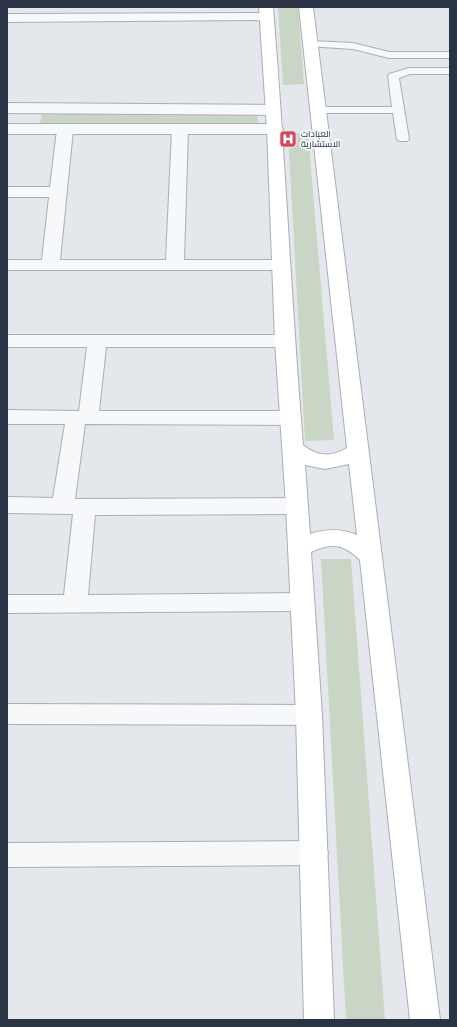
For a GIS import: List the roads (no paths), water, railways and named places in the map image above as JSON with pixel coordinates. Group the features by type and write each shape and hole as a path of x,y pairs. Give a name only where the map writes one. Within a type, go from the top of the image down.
{"main road":[{"path":"306,7 425,1020"},
{"path":"266,12 274,119 284,341 297,506 309,716 319,1020"},
{"path":"293,448 301,456 324,463 343,460 359,451"},
{"path":"299,548 317,539 346,539 361,546 371,558"}],"street":[{"path":"7,18 98,12 266,12"},
{"path":"13,108 274,119 180,129 10,129 13,108"},
{"path":"175,265 180,129"},
{"path":"50,266 65,130"},
{"path":"7,192 58,192"},
{"path":"7,265 280,265"},
{"path":"7,341 284,341"},
{"path":"75,604 74,506 82,418 97,341"},
{"path":"7,417 290,418"},
{"path":"7,505 297,506"},
{"path":"7,604 302,602"},
{"path":"7,714 309,716"},
{"path":"7,856 314,853"}],"lane":[{"path":"311,44 352,46 389,56 450,55"},
{"path":"404,140 392,76 409,70 450,70"},
{"path":"319,110 399,110"}],"place":[{"name":"العيادات الاستشارية","path":"288,139"}]}
